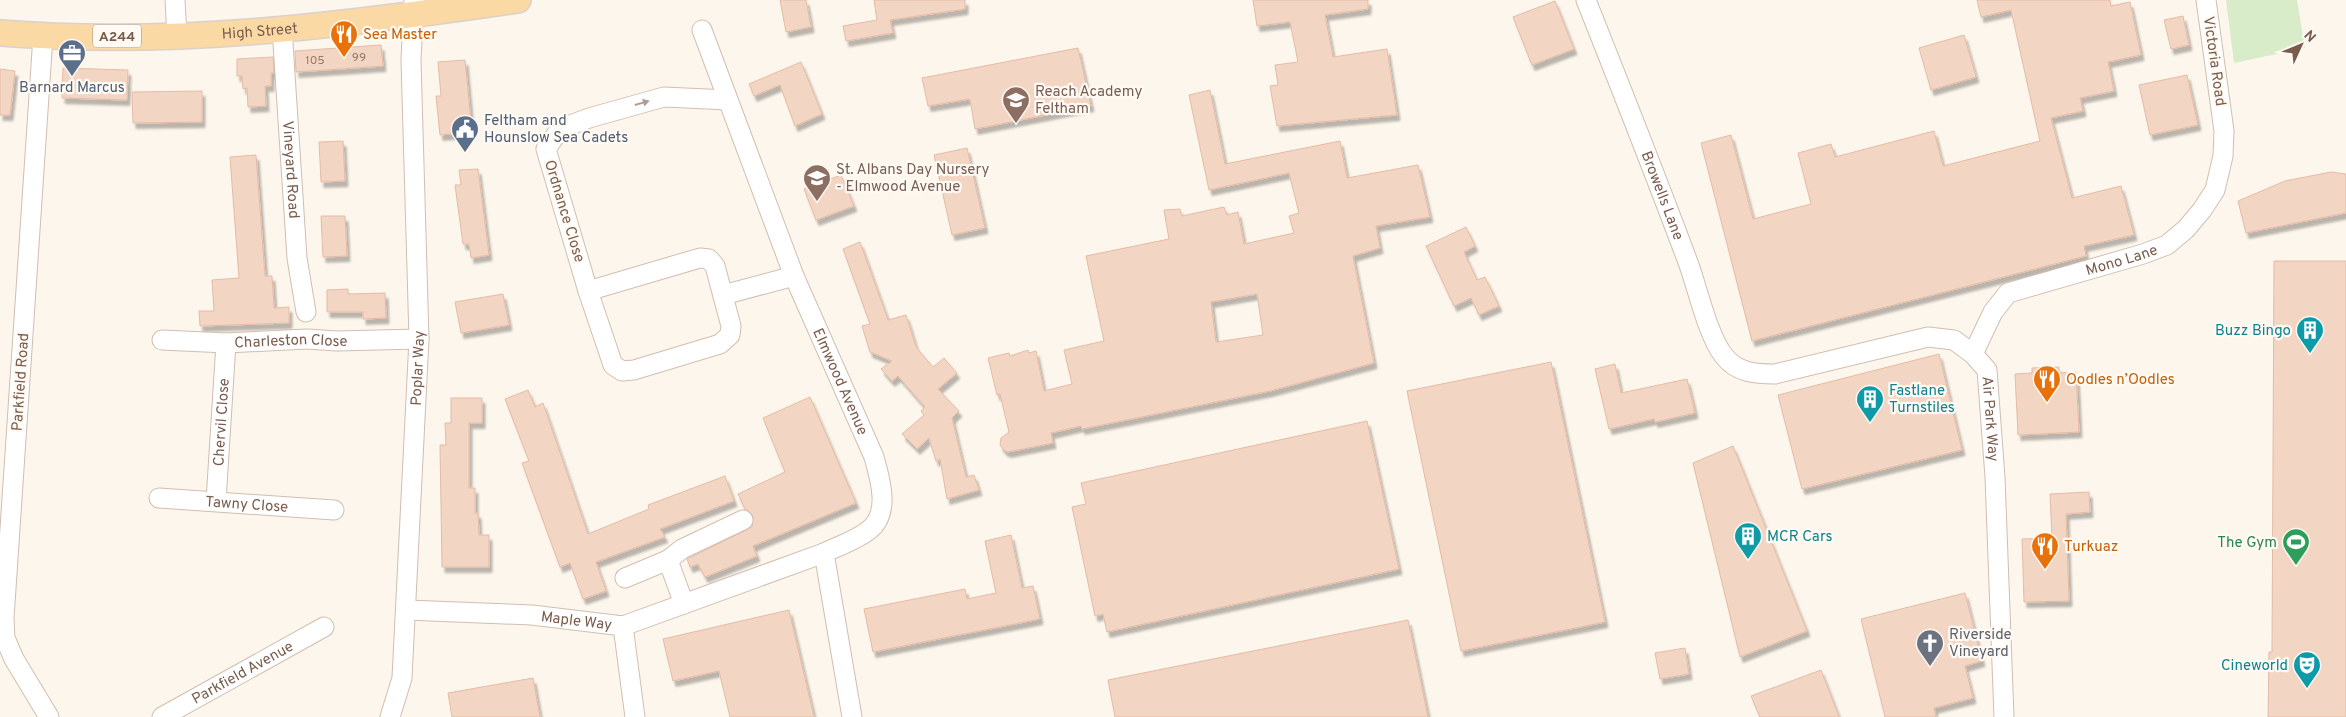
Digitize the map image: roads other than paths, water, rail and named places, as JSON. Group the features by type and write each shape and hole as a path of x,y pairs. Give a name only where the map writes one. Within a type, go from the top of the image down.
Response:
{"main road":[{"name":"High Street","path":"0,33 43,36 177,36 282,28 413,8 518,0"}],"street":[{"path":"175,0 177,36"},
{"name":"Browells Lane","path":"1586,0 1689,265 1714,338 1724,356 1737,368 1755,374"},
{"name":"Victoria Road","path":"2206,0 2223,122"},
{"name":"Poplar Way","path":"390,717 402,678 419,339 411,60 413,8"},
{"name":"Vineyard Road","path":"282,28 297,258 306,312"},
{"name":"Elmwood Avenue","path":"702,30 794,276 874,457 882,485 880,516 870,530 824,553"},
{"name":"Parkfield Road","path":"43,36 4,618 5,638 14,659 49,717"},
{"name":"Ordnance Close","path":"588,291 700,258 708,259 715,266 731,326 730,335 720,344 634,370 622,371 613,365 588,291 546,149 560,129 589,118 664,96 728,100"},
{"name":"Mono Lane","path":"1973,354 1993,312 2008,292 2143,254 2167,244 2186,229 2215,190 2223,156 2223,122"},
{"path":"723,294 794,276"},
{"name":"Air Park Way","path":"1755,374 1775,374 1928,337 1954,340 1973,354 1987,370 1995,477 2004,717"},
{"name":"Charleston Close","path":"162,340 226,343 307,339 337,341 419,339"},
{"name":"Chervil Close","path":"216,501 226,343"},
{"name":"Tawny Close","path":"159,498 334,510"},
{"path":"625,578 668,560 682,549 744,520"},
{"path":"824,553 852,717"},
{"name":"Maple Way","path":"406,610 532,615 623,626 824,553"},
{"path":"668,560 684,604"},
{"path":"623,626 635,717"},
{"name":"Parkfield Avenue","path":"162,717 324,627"}],"place":[{"name":"Sea Master","path":"344,58"},
{"name":"Barnard Marcus","path":"72,77"},
{"name":"Reach Academy Feltham","path":"1016,124"},
{"name":"Feltham and Hounslow Sea Cadets","path":"465,153"},
{"name":"St. Albans Day Nursery - Elmwood Avenue","path":"817,202"},
{"name":"Buzz Bingo","path":"2310,354"},
{"name":"Oodles n’Oodles","path":"2047,403"},
{"name":"Fastlane Turnstiles","path":"1870,423"},
{"name":"MCR Cars","path":"1748,560"},
{"name":"The Gym","path":"2296,566"},
{"name":"Turkuaz","path":"2045,570"},
{"name":"Riverside Vineyard","path":"1930,667"},
{"name":"Cineworld","path":"2307,689"}]}
